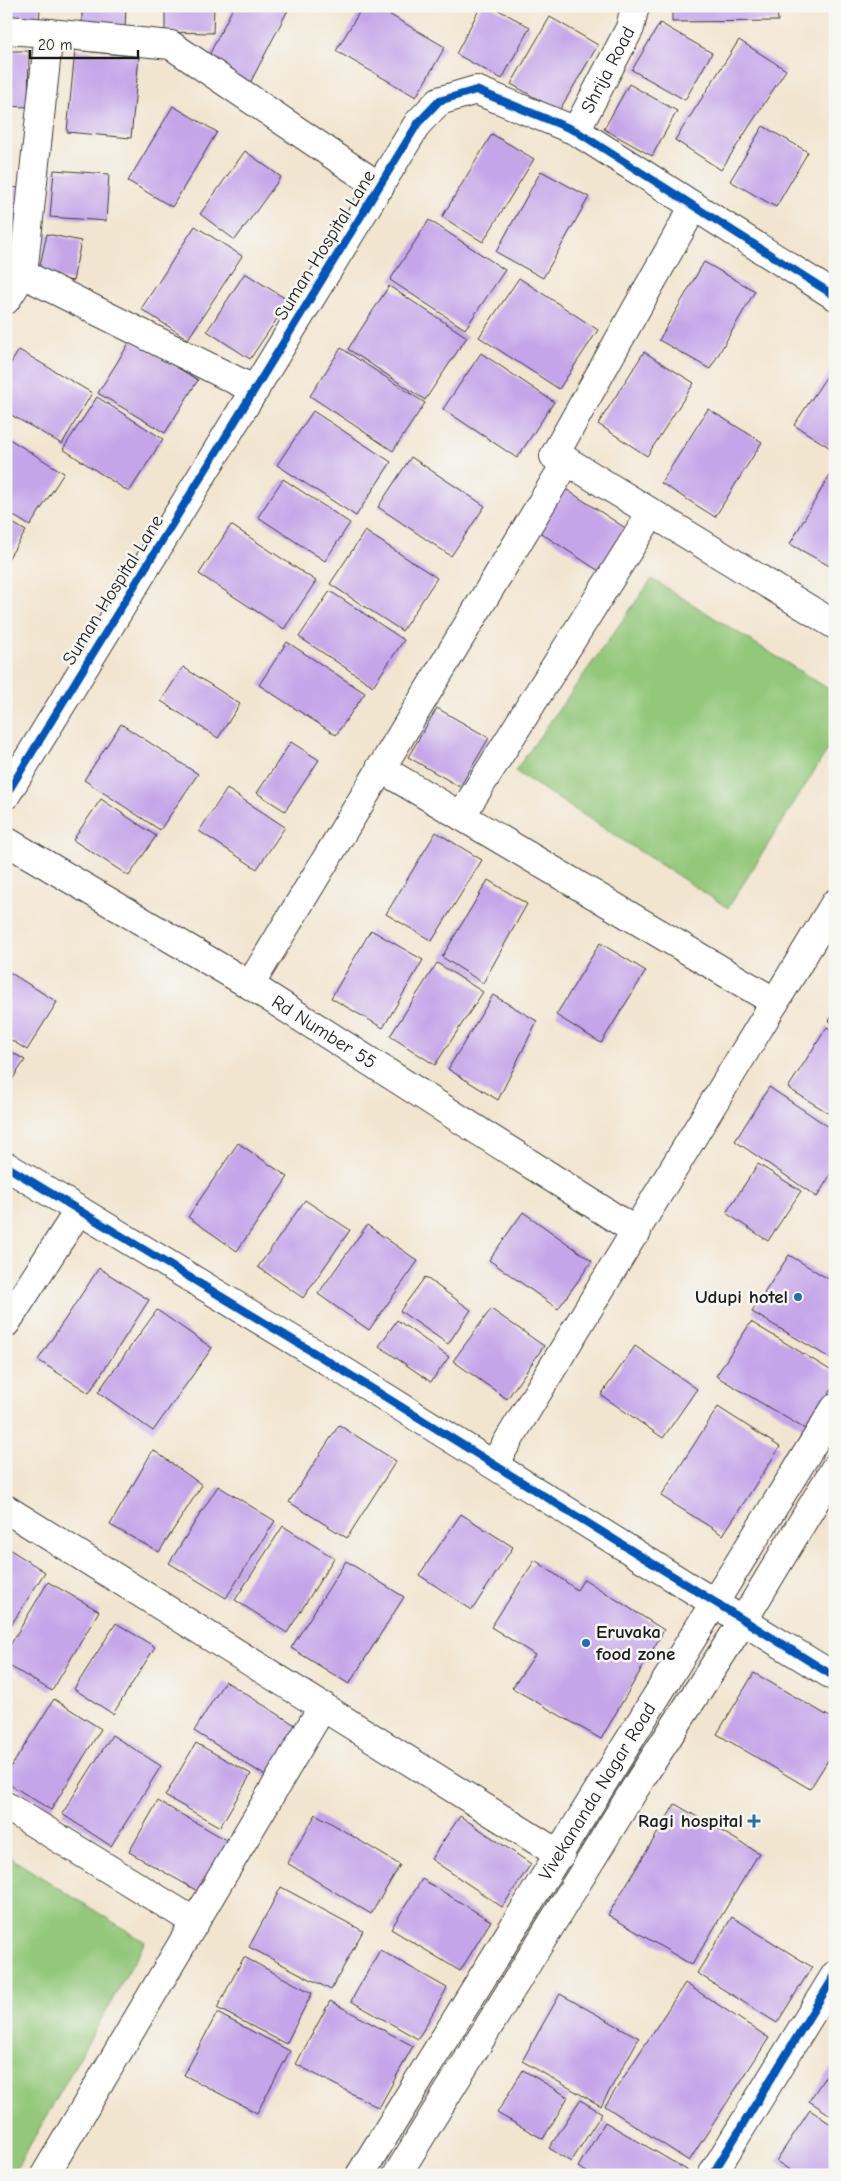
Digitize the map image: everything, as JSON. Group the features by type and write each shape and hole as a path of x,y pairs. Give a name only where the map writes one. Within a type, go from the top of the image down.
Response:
{"street":[{"name":"Shrija Road","path":"576,131 630,28 635,6"},
{"path":"6,30 171,45 380,187"},
{"path":"6,300 23,274 49,33"},
{"name":"Suman Hospital Lane","path":"6,795 418,123 439,101 476,90 576,131 835,296"},
{"path":"694,206 554,456 567,461 835,625"},
{"path":"23,274 255,390"},
{"path":"250,985 567,461"},
{"path":"461,816 651,514"},
{"path":"380,768 775,1002"},
{"name":"Rd Number 55","path":"6,840 250,985 637,1232"},
{"path":"494,1464 835,904"},
{"path":"6,1166 494,1464 743,1621 835,1676"},
{"path":"6,1323 79,1210"},
{"name":"Vivekananda Nagar Road","path":"360,2175 560,1855 835,1408"},
{"name":"Vivekananda Nagar Road","path":"397,2175 642,1777 743,1621 835,1468"},
{"path":"6,1509 560,1855"},
{"path":"45,2175 323,1706"},
{"path":"6,1806 194,1922"},
{"path":"712,2175 826,2007 835,1975"}],"green space":[{"path":"652,579 835,693 835,738 728,908 515,771"},
{"path":"6,1855 145,1942 13,2175 6,2175"}],"building":[{"path":"6,6 40,6 39,26 6,25"},
{"path":"82,6 126,6 125,30 82,29"},
{"path":"165,6 214,6 213,33 165,32"},
{"path":"234,6 290,6 249,85 205,63"},
{"path":"363,6 375,6 445,47 416,97 336,51"},
{"path":"481,6 491,6 530,27 502,79 456,54"},
{"path":"672,6 777,6 778,21 672,22"},
{"path":"550,17 598,45 559,111 511,84"},
{"path":"660,23 712,53 685,100 632,70"},
{"path":"739,40 786,70 721,170 675,140"},
{"path":"75,50 139,57 131,138 67,132"},
{"path":"6,51 29,51 28,107 6,106"},
{"path":"629,84 677,111 652,156 604,129"},
{"path":"173,106 217,132 172,207 128,181"},
{"path":"763,126 808,152 776,207 730,181"},
{"path":"492,134 534,159 483,242 442,217"},
{"path":"245,151 281,177 235,240 200,214"},
{"path":"54,170 109,174 106,221 50,217"},
{"path":"541,171 589,197 543,278 496,252"},
{"path":"6,187 22,188 16,246 6,245"},
{"path":"429,220 505,270 465,329 390,280"},
{"path":"195,226 242,256 188,339 141,309"},
{"path":"47,234 81,241 73,281 38,274"},
{"path":"704,262 755,291 710,369 659,340"},
{"path":"245,273 289,301 250,359 207,331"},
{"path":"519,278 598,330 559,389 479,337"},
{"path":"389,286 467,337 425,400 348,349"},
{"path":"131,340 198,380 165,433 98,393"},
{"path":"341,348 425,403 393,451 310,396"},
{"path":"19,350 92,393 62,444 6,412 6,371"},
{"path":"644,352 694,383 647,456 598,424"},
{"path":"481,353 554,402 517,458 443,409"},
{"path":"835,364 835,451 794,425"},
{"path":"97,397 163,439 129,492 63,449"},
{"path":"708,409 762,442 715,517 661,483"},
{"path":"313,411 391,462 356,516 277,465"},
{"path":"6,437 64,473 30,526 6,511"},
{"path":"411,457 485,506 451,556 378,507"},
{"path":"833,469 835,470 835,569 790,544"},
{"path":"283,479 350,523 325,561 258,517"},
{"path":"561,486 627,529 599,571 533,528"},
{"path":"6,519 26,531 6,562"},
{"path":"231,525 316,581 284,629 199,574"},
{"path":"365,531 437,578 402,631 330,584"},
{"path":"330,591 404,640 373,686 299,637"},
{"path":"287,642 365,693 336,735 259,685"},
{"path":"183,667 240,704 218,738 161,701"},
{"path":"437,708 489,738 460,787 408,757"},
{"path":"121,724 198,774 160,830 84,780"},
{"path":"291,742 319,760 285,811 257,793"},
{"path":"227,789 285,827 257,869 199,831"},
{"path":"101,799 156,836 129,876 73,840"},
{"path":"436,832 482,860 432,941 386,914"},
{"path":"488,880 527,904 483,983 442,957"},
{"path":"371,930 423,960 383,1028 331,998"},
{"path":"600,943 646,971 601,1043 556,1015"},
{"path":"437,963 483,992 435,1065 390,1036"},
{"path":"6,970 57,1002 27,1050 6,1037"},
{"path":"493,995 537,1021 498,1100 448,1069"},
{"path":"835,1012 835,1024 829,1021"},
{"path":"827,1027 835,1033 835,1117 788,1088"},
{"path":"6,1049 25,1060 6,1089"},
{"path":"769,1087 835,1131 835,1167 817,1197 735,1141"},
{"path":"238,1143 288,1177 237,1251 188,1217"},
{"path":"758,1164 801,1191 768,1241 726,1213"},
{"path":"305,1200 350,1230 303,1298 258,1267"},
{"path":"523,1212 592,1261 558,1309 489,1260"},
{"path":"367,1225 418,1261 369,1330 318,1294"},
{"name":"Udupi hotel","path":"789,1255 835,1283 835,1361 752,1312"},
{"path":"99,1268 149,1300 89,1393 38,1360"},
{"path":"425,1277 471,1310 448,1344 400,1311"},
{"path":"491,1309 544,1346 507,1399 453,1361"},
{"path":"157,1310 212,1348 153,1431 98,1392"},
{"path":"397,1320 449,1357 431,1382 379,1346"},
{"path":"751,1322 835,1373 835,1385 805,1429 716,1376"},
{"path":"635,1346 697,1389 663,1438 601,1395"},
{"path":"718,1407 780,1447 723,1535 661,1496"},
{"path":"339,1425 396,1461 347,1538 289,1502"},
{"path":"153,1450 202,1485 159,1552 110,1525"},
{"path":"218,1486 275,1521 226,1598 169,1563"},
{"path":"461,1514 513,1547 472,1610 419,1575"},
{"path":"283,1526 334,1558 287,1633 235,1600"},
{"path":"6,1547 45,1572 6,1633"},
{"name":"Eruvaka food zone","path":"535,1560 577,1590 584,1579 664,1630 601,1739 512,1688 535,1655 491,1627"},
{"path":"346,1561 404,1597 349,1684 291,1648"},
{"path":"48,1582 99,1611 52,1691 6,1664 6,1652"},
{"path":"116,1623 155,1647 113,1714 74,1689"},
{"path":"754,1673 835,1720 835,1749 810,1789 717,1734"},
{"path":"225,1681 300,1728 269,1778 194,1731"},
{"path":"54,1699 101,1729 51,1810 6,1782 6,1775"},
{"path":"112,1735 161,1766 111,1846 62,1814"},
{"path":"196,1743 251,1774 220,1827 165,1796"},
{"path":"158,1801 230,1842 201,1893 129,1852"},
{"path":"675,1804 759,1853 692,1965 608,1915"},
{"path":"316,1814 400,1865 371,1914 287,1863"},
{"path":"460,1816 531,1864 502,1907 431,1859"},
{"path":"422,1879 491,1921 460,1971 391,1929"},
{"path":"281,1887 363,1931 331,1990 249,1947"},
{"path":"732,1917 812,1967 777,2023 697,1973"},
{"path":"380,1950 447,1988 418,2039 351,2001"},
{"path":"244,1957 312,1993 286,2044 217,2008"},
{"path":"685,1983 769,2038 689,2161 605,2106"},
{"path":"560,1994 639,2038 601,2106 522,2061"},
{"path":"330,2001 413,2046 379,2108 296,2064"},
{"path":"217,2013 290,2051 257,2113 184,2075"},
{"path":"835,2062 835,2118 809,2101"},
{"path":"523,2070 568,2097 543,2139 497,2113"},
{"path":"580,2100 602,2113 571,2162 549,2148"},
{"path":"810,2110 835,2127 835,2175 797,2175 776,2161"},
{"path":"605,2122 687,2170 685,2175 592,2175 578,2167"}],"cycle path":[{"path":"6,795 418,123 439,101 476,90 576,131 835,296"},
{"path":"6,1166 326,1360 835,1677"},
{"path":"712,2175 835,1975"}],"place":[{"name":"Udupi hotel","path":"798,1297"},
{"name":"Eruvaka food zone","path":"586,1643"},
{"name":"Ragi hospital","path":"754,1821"}]}
